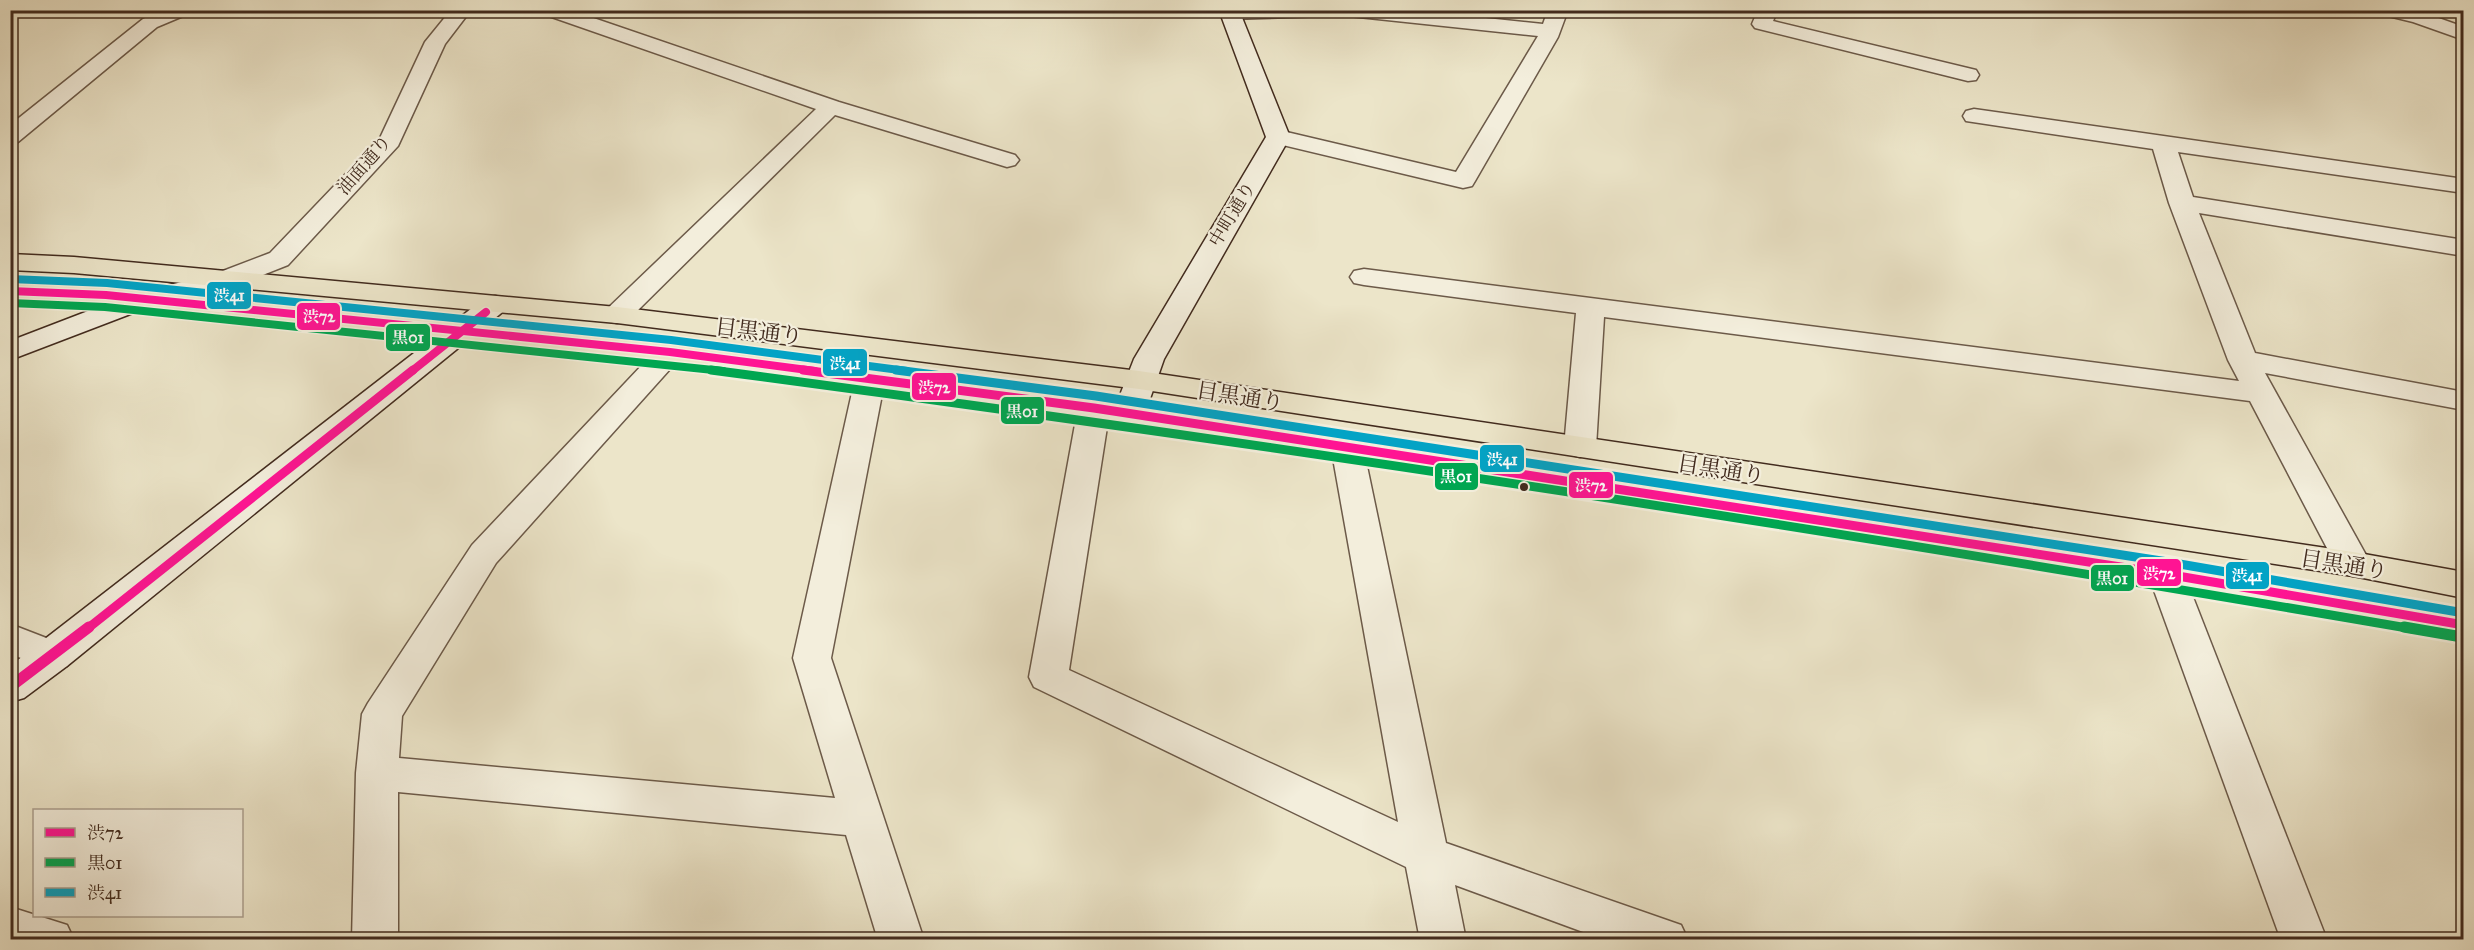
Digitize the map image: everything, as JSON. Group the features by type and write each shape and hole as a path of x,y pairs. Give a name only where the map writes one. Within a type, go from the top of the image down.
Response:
{"main road":[{"name":"目黒通り","path":"10,262 74,265 617,315 1139,380 2354,564 2463,585"},
{"name":"目黒通り","path":"10,291 144,299 670,352 1111,411 2166,574 2370,607 2463,625"}],"street":[{"path":"10,136 150,23 180,10"},
{"name":"油面通り","path":"10,351 144,299 225,280 279,259 390,141 435,42 462,10"},
{"path":"550,10 831,107 1007,160"},
{"path":"1325,10 1229,12 1278,137 1463,182 1554,21 1349,10"},
{"path":"1768,10 1762,24 1968,75"},
{"path":"2387,10 2419,17 2463,34"},
{"path":"617,315 831,107"},
{"path":"1974,116 2463,186"},
{"name":"中町通り","path":"1278,137 1203,264 1139,380 1111,411 1047,677 1428,856"},
{"path":"2164,145 2182,203 2243,360 2354,564"},
{"path":"2182,203 2463,248"},
{"path":"1364,277 2261,393"},
{"path":"10,687 53,656 495,304"},
{"path":"1580,447 1591,306"},
{"path":"375,939 377,773 382,714 484,554 670,352"},
{"path":"2243,360 2463,401"},
{"path":"870,380 812,658 901,939"},
{"path":"1347,447 1443,939"},
{"path":"2166,574 2304,939"},
{"path":"10,638 53,656"},
{"path":"377,773 862,819"},
{"path":"1428,856 1665,939"},
{"path":"10,928 51,939"}],"transit line":[{"name":"渋41","path":"10,279 107,283 671,340 1096,396 2168,562 2464,613"},
{"name":"渋72","path":"10,291 106,295 670,352 1094,408 2166,574 2464,625"},
{"name":"黒01","path":"10,303 105,307 669,364 1092,420 2164,586 2462,637"},
{"name":"渋72","path":"10,687 53,656 486,312"}]}
